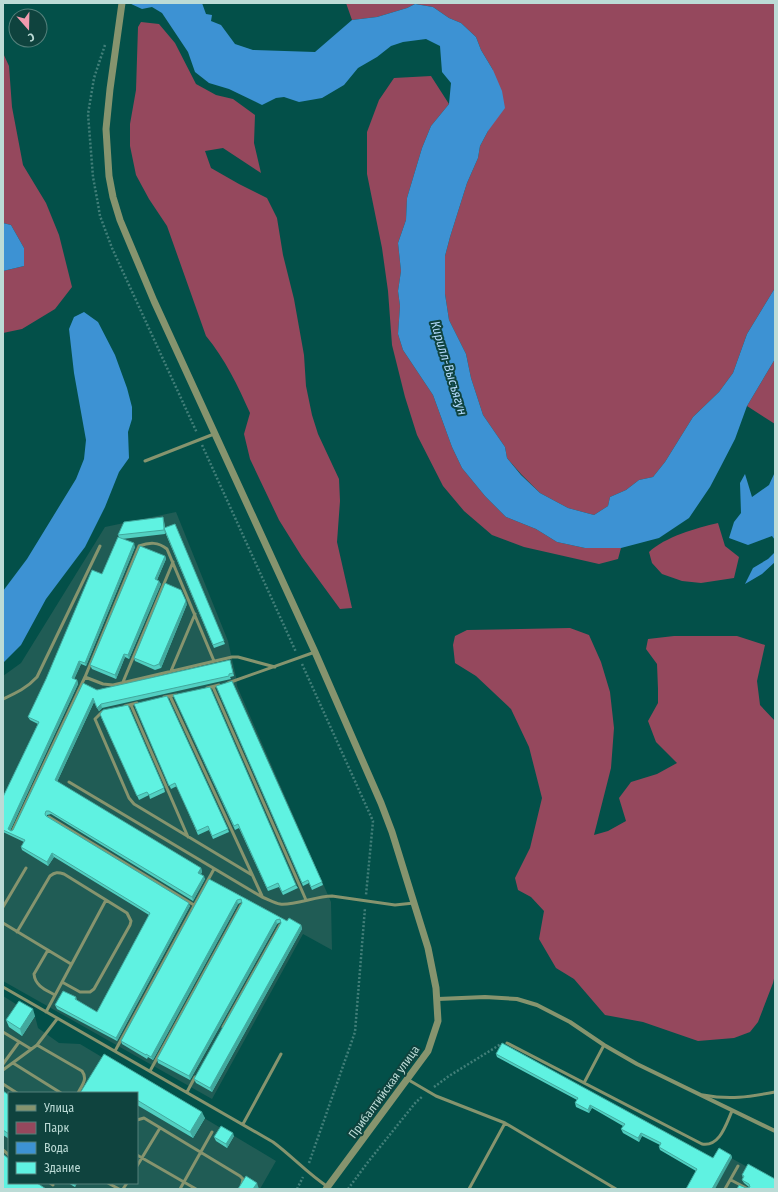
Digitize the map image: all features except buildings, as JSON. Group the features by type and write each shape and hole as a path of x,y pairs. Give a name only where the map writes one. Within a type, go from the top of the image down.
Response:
{"street":[{"name":"Прибалтийская улица","path":"122,3 106,129 109,176 113,198 135,258 315,652 381,803 428,948 438,999 438,1021 434,1037 428,1051 327,1188"},
{"path":"438,999 517,999 537,1005 570,1022 604,1046 637,1064 732,1111 775,1130"}],"lane":[{"path":"145,461 215,434"},
{"path":"12,832 85,677 139,546 144,544 160,544 167,549 214,661"},
{"path":"3,699 20,691 37,677 100,546"},
{"path":"123,682 173,562"},
{"path":"171,671 195,614"},
{"path":"205,689 235,681 315,652"},
{"path":"85,677 103,684 114,685 214,661 238,657 275,667"},
{"path":"213,687 306,900"},
{"path":"162,698 177,695"},
{"path":"170,696 262,897"},
{"path":"124,706 139,703"},
{"path":"131,705 188,837"},
{"path":"103,711 95,719 129,798 137,806 252,875"},
{"path":"69,782 262,897 280,904 291,904 332,896 395,905 414,903"},
{"path":"49,817 194,905"},
{"path":"3,907 26,868"},
{"path":"115,1051 214,869"},
{"path":"17,932 50,876 59,872 126,912 131,921 130,925 94,989 90,992 80,992 62,982"},
{"path":"46,1012 106,900"},
{"path":"150,1071 241,906"},
{"path":"3,923 71,964"},
{"path":"222,1030 280,925"},
{"path":"48,950 34,974 39,986 55,995"},
{"path":"3,986 243,1124 285,1150 327,1188"},
{"path":"3,1070 37,1045 58,1019"},
{"path":"3,1032 31,1049"},
{"path":"3,1064 18,1042"},
{"path":"507,1043 702,1144 708,1145 718,1139 732,1111"},
{"path":"37,1045 82,1071 85,1076 85,1080 79,1092"},
{"path":"584,1082 604,1046"},
{"path":"243,1124 281,1054"},
{"path":"13,1063 59,1092"},
{"path":"187,1092 199,1071"},
{"path":"407,1079 428,1092 505,1123 616,1189"},
{"path":"3,1084 15,1092"},
{"path":"697,1094 718,1098 735,1098 775,1092"},
{"path":"138,1120 144,1118 240,1176 242,1179 241,1189"},
{"path":"469,1189 505,1123"},
{"path":"138,1164 160,1128"},
{"path":"180,1189 212,1132"},
{"path":"138,1156 196,1189"},
{"path":"725,1189 738,1166"},
{"path":"731,1180 748,1189"},
{"path":"110,1184 119,1189"}],"path":[{"path":"106,43 94,78 88,114 93,176 100,216 112,248 372,821 355,1032 306,1170 297,1189"},
{"path":"348,1189 416,1102 449,1076 498,1045 507,1043"}],"shaded area":[{"path":"176,512 228,641 237,686 331,902 332,950 303,934 212,1099 3,981 3,676 21,663 105,527"},
{"path":"3,996 35,1016 38,1028 59,1043 80,1044 276,1161 260,1189 3,1189"},
{"path":"720,1152 775,1182 775,1189 699,1189"}],"green space":[{"path":"346,3 775,3 775,288 747,334 733,373 719,392 693,417 665,462 653,477 639,480 626,490 610,497 608,506 594,515 568,508 540,493 507,458 505,447 483,415 471,378 466,354 449,320 445,294 445,256 467,183 478,158 480,146 488,131 493,70 481,50 476,37 461,23 449,18 433,7 415,4 377,17 352,20"},
{"path":"141,22 159,24 175,43 196,84 216,95 233,99 255,115 254,143 261,173 223,148 205,151 211,168 267,198 277,218 283,255 294,299 304,355 306,386 312,415 318,434 339,479 340,501 337,542 352,608 340,609 302,557 279,520 250,459 244,434 250,413 231,373 206,336 167,226 149,199 136,175 130,146 130,124 136,90 138,27"},
{"path":"3,53 9,66 12,107 23,165 46,203 59,235 72,287 55,309 22,329 3,333 3,271 24,266 24,248 11,225 3,223"},
{"path":"431,76 449,104 431,126 422,148 407,198 406,220 398,243 401,271 398,291 400,306 398,334 403,350 433,395 452,447 462,468 485,496 506,517 536,529 557,542 585,548 621,548 618,559 599,564 524,547 492,535 464,511 443,486 417,435 405,397 392,345 388,291 382,248 367,174 367,132 379,100 394,78"},
{"path":"775,359 775,424 747,406"},
{"path":"718,523 725,546 739,557 734,578 701,583 682,581 662,574 652,563 649,552 663,542 691,530"},
{"path":"570,628 589,635 601,662 610,692 614,728 611,768 594,835 608,831 626,821 619,798 631,782 657,774 677,763 656,742 648,721 658,703 658,689 657,664 646,649 648,639 674,636 737,636 765,645 757,681 760,705 775,721 775,974 758,1022 750,1032 734,1038 698,1041 643,1022 605,1015 574,979 556,968 539,939 544,911 531,897 518,890 515,878 530,848 542,798 529,747 511,709 476,676 455,663 453,645 455,636 467,630"}],"water":[{"name":"Кирилл-Высъягун","path":"129,3 202,3 206,14 212,15 211,21 221,25 235,44 253,50 315,52 352,20 377,17 415,4 433,7 449,18 461,23 476,37 502,91 505,108 488,131 480,146 478,158 467,183 450,237 445,256 445,294 449,320 466,354 471,378 483,415 505,447 507,458 521,475 540,493 568,508 594,515 608,506 610,497 626,490 639,480 653,477 665,462 693,417 719,392 733,373 747,334 775,288 775,359 747,406 735,439 710,487 689,518 659,538 621,548 585,548 557,542 536,529 506,517 485,496 462,468 452,447 433,395 403,350 398,334 400,306 398,291 401,271 398,243 406,220 407,198 422,148 431,126 449,104 451,83 442,72 440,46 426,39 403,42 391,46 377,57 358,68 344,85 322,98 299,102 284,97 276,98 262,105 229,89 209,83 195,72 188,52 162,13 152,7 142,9"},
{"path":"3,223 11,225 24,248 24,266 3,271"},
{"path":"84,312 98,322 115,355 127,388 132,407 132,419 128,432 129,458 119,472 105,507 85,547 46,599 21,645 3,663 3,591 27,559 76,479 84,459 86,440 74,373 69,329 74,317"},
{"path":"775,472 775,540 772,536 748,545 729,538 734,522 741,513 740,483 745,474 752,497 769,485"},
{"path":"775,552 775,562 762,574 745,584 753,568 768,559"}]}
